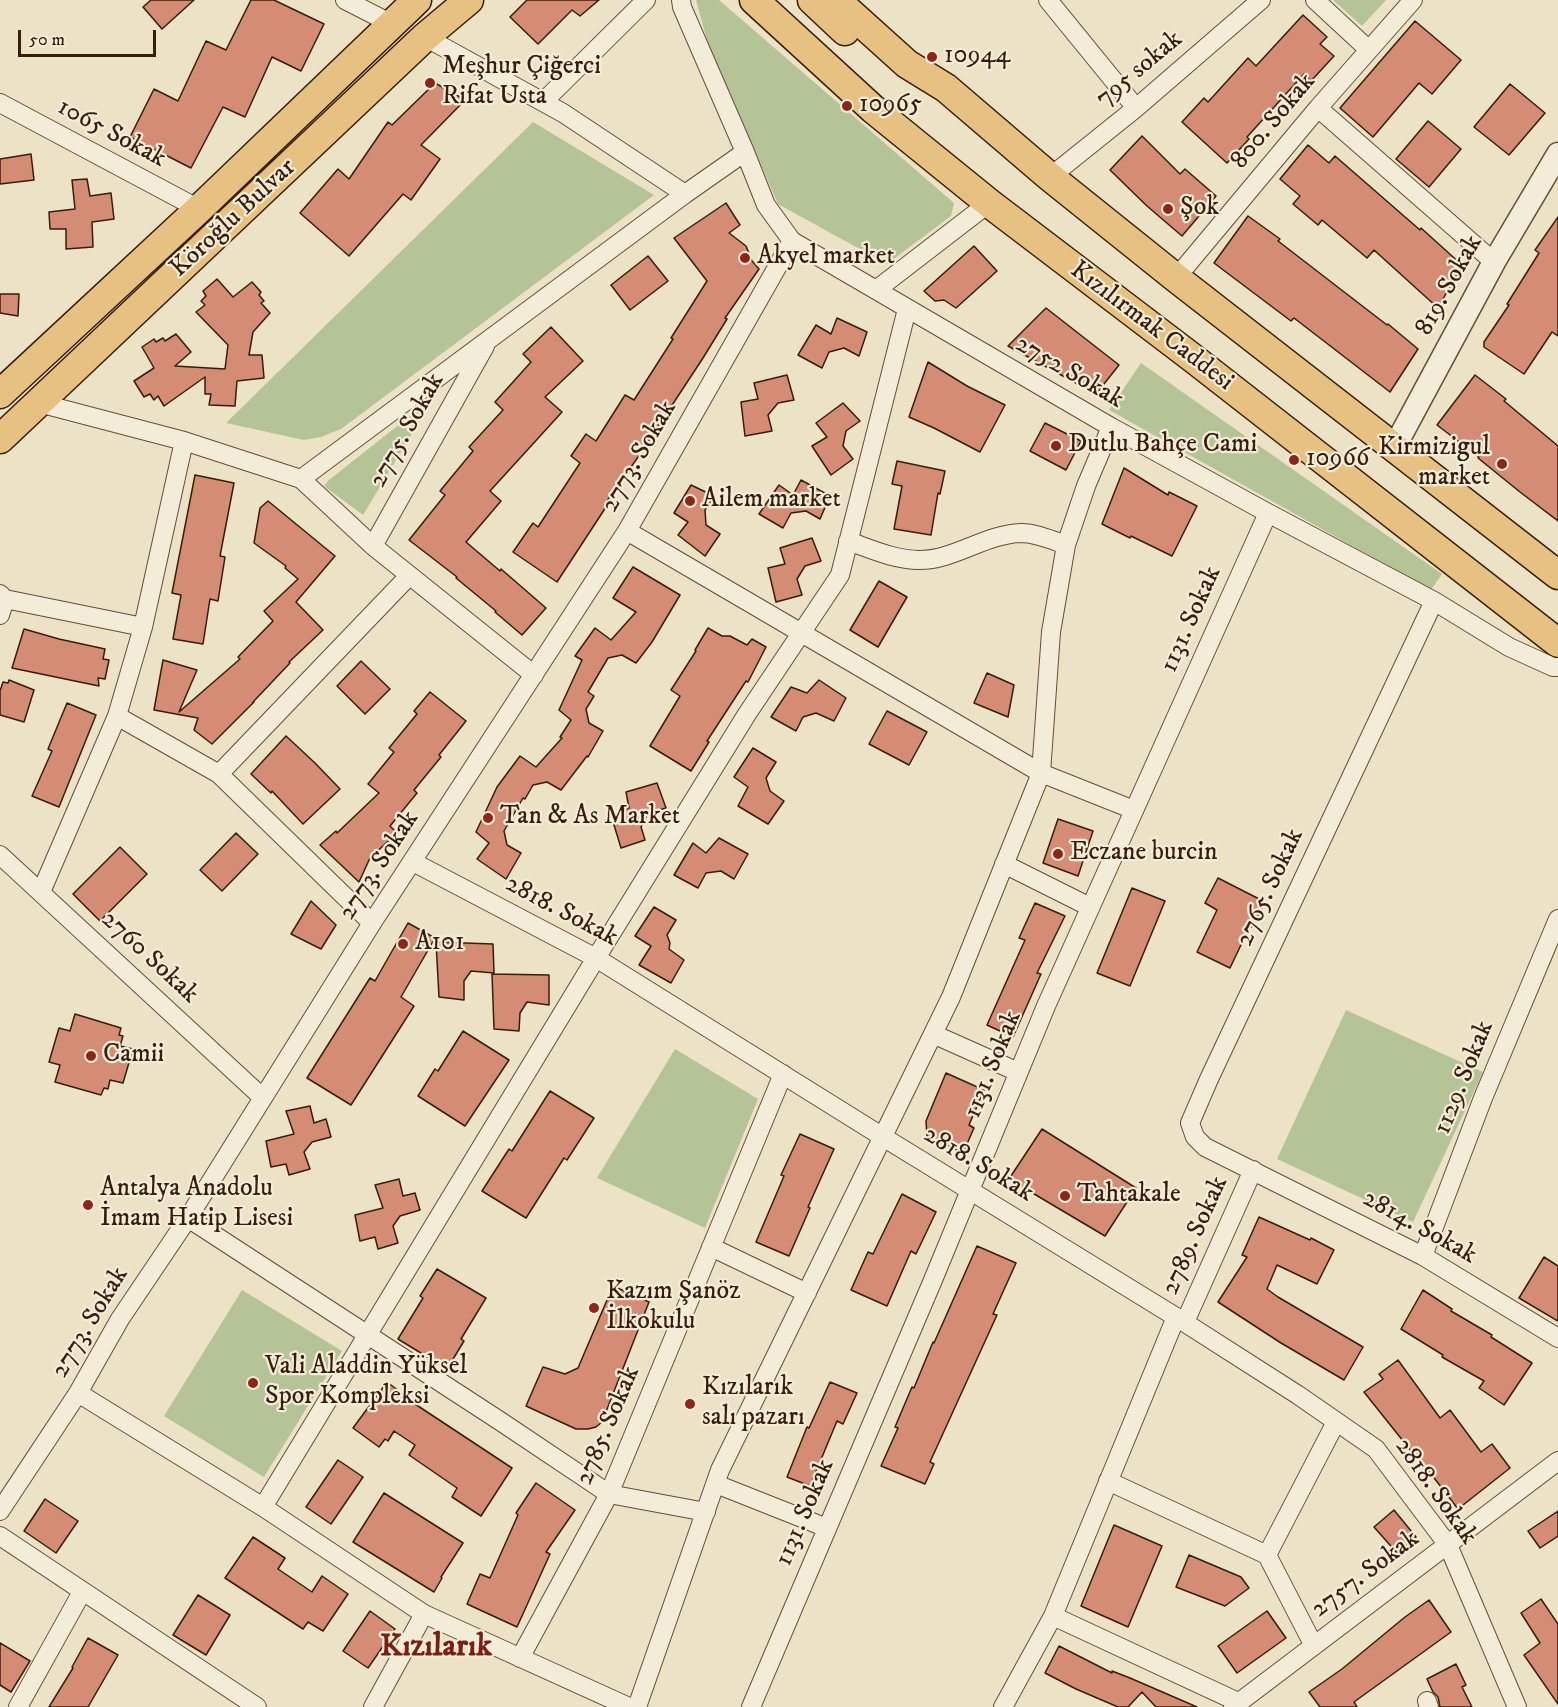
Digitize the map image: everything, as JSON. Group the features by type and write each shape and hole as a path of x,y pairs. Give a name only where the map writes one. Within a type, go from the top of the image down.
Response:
{"main road":[{"name":"Köroğlu Bulvar","path":"0,394 199,209 417,0"},
{"name":"Köroğlu Bulvar","path":"0,439 425,38 469,0"},
{"name":"Kızılırmak Caddesi","path":"754,0 873,109 989,203 1194,359 1558,643"},
{"path":"812,0 885,68 946,87"},
{"name":"Kızılırmak Caddesi","path":"837,0 907,64 946,87 1050,177 1176,278 1558,575"}],"street":[{"path":"345,0 392,24"},
{"path":"543,102 646,0"},
{"name":"2752 Sokak","path":"681,0 766,205 792,242 1111,427 1434,601 1509,647 1553,667 1558,667"},
{"path":"1048,0 1136,108"},
{"name":"795 sokak","path":"1050,177 1136,108 1261,0"},
{"path":"1315,0 1369,50"},
{"name":"800. Sokak","path":"1176,278 1318,108 1413,0"},
{"path":"425,38 564,113 685,194"},
{"name":"1065 Sokak","path":"0,104 199,209"},
{"path":"1318,108 1494,262"},
{"path":"301,479 745,152"},
{"name":"819. Sokak","path":"1394,448 1494,262 1558,154"},
{"path":"876,290 989,203"},
{"name":"2773. Sokak","path":"0,1511 78,1393 120,1319 188,1218 372,923 627,531 792,242"},
{"path":"263,1507 596,958 747,714 840,574 907,309"},
{"name":"2775. Sokak","path":"373,546 488,340"},
{"path":"39,403 184,441 301,479 373,546 534,675"},
{"path":"637,1707 720,1470 951,997 1041,773 1051,632 1066,545 1086,486 1111,427"},
{"path":"41,892 117,716 143,627 184,441"},
{"name":"1131. Sokak","path":"750,1707 1046,1006 1268,513"},
{"path":"627,531 1041,773 1134,810"},
{"path":"848,541 885,555 919,560 954,554 986,540 1022,533 1066,545"},
{"path":"219,774 410,576"},
{"name":"2765. Sokak","path":"1253,1170 1205,1147 1195,1137 1190,1123 1434,601"},
{"path":"2,603 143,627"},
{"path":"117,716 219,774 372,923"},
{"name":"2760 Sokak","path":"0,855 263,1098"},
{"name":"2818. Sokak","path":"413,862 596,958 1180,1319 1298,1395 1376,1449 1448,1545 1517,1707"},
{"path":"1004,864 1090,907"},
{"name":"1129. Sokak","path":"1423,1256 1483,1098 1558,919"},
{"path":"933,1034 1018,1072"},
{"name":"2785. Sokak","path":"520,1658 609,1494 783,1074"},
{"name":"2814. Sokak","path":"1253,1170 1423,1256 1558,1338"},
{"name":"2789. Sokak","path":"1003,1707 1053,1616 1108,1481 1180,1319 1253,1170"},
{"path":"188,1218 609,1494 706,1512"},
{"path":"711,1247 807,1293"},
{"path":"78,1393 263,1507 424,1614 629,1707"},
{"path":"1266,1555 1336,1422"},
{"name":"2757. Sokak","path":"1236,1705 1257,1698 1314,1646 1558,1461"},
{"path":"1108,1481 1266,1555 1314,1646"},
{"path":"716,1484 827,1528"},
{"path":"0,1536 257,1707"},
{"path":"18,1707 82,1592"},
{"path":"373,1707 424,1614"},
{"path":"1053,1616 1236,1705"}],"green space":[{"path":"696,0 719,0 954,203 951,216 887,264 778,204 708,44"},
{"path":"1333,0 1386,0 1362,26"},
{"path":"533,122 654,195 341,429 321,437 304,440 226,423"},
{"path":"1141,363 1442,574 1431,590 1109,410"},
{"path":"434,397 363,515 324,486 329,480"},
{"path":"1346,1010 1483,1072 1413,1222 1277,1159"},
{"path":"675,1049 758,1099 705,1228 597,1178"},
{"name":"Vali Aladdin Yüksel Spor Kompleksi","path":"242,1290 342,1351 264,1477 164,1416"}],"building":[{"path":"151,0 194,0 162,29 143,7"},
{"path":"251,0 274,0 324,24 301,71 272,57 245,117 223,107 191,168 130,137 154,89 178,101 206,41 226,50"},
{"path":"527,0 599,0 580,16 572,10 538,44 510,17"},
{"path":"1303,15 1327,37 1320,44 1334,56 1311,81 1304,74 1247,137 1249,139 1227,163 1182,122 1204,98 1208,102 1248,58 1256,66"},
{"path":"1415,21 1461,60 1432,94 1419,83 1373,137 1340,108"},
{"path":"435,83 465,100 421,145 440,159 411,200 403,194 349,256 300,213 338,169 349,179 388,122 392,125"},
{"path":"1510,84 1545,113 1509,155 1474,127"},
{"path":"1428,121 1461,149 1429,187 1396,159"},
{"path":"1142,136 1180,174 1185,169 1216,196 1182,236 1110,170"},
{"path":"1308,145 1329,163 1335,156 1462,265 1438,308 1374,250 1367,258 1322,220 1318,225 1293,204 1300,196 1280,179"},
{"path":"31,154 34,180 0,184 0,159"},
{"path":"87,179 90,196 111,193 114,219 92,222 93,247 66,249 66,229 50,229 49,212 75,209 72,180"},
{"path":"726,203 740,225 729,233 746,246 752,261 759,269 725,318 727,319 703,358 604,505 606,507 557,582 513,552 533,523 538,527 580,463 571,456 586,434 596,441 625,395 634,400 707,281 674,238"},
{"path":"1248,216 1418,349 1390,392 1294,318 1291,321 1214,263"},
{"path":"1558,217 1558,336 1552,332 1524,374 1484,347 1484,342 1509,305 1507,304 1539,253 1535,250"},
{"path":"974,246 997,271 956,308 944,300 935,301 924,291"},
{"path":"648,256 668,281 630,310 611,285"},
{"path":"217,279 233,297 252,282 261,292 259,295 264,301 261,303 270,313 253,332 249,355 262,355 264,378 237,381 235,406 209,405 211,394 205,394 205,377 164,406 158,396 154,400 150,394 144,397 134,381 154,368 142,347 154,339 156,342 163,338 165,341 176,334 191,352 175,366 225,369 228,345 196,312 205,305 201,301 206,296 203,291"},
{"path":"0,294 19,294 18,316 0,313"},
{"path":"1046,308 1119,365 1096,394 1008,346"},
{"path":"837,318 867,332 859,356 844,348 829,352 822,368 798,355 816,325 831,334"},
{"path":"551,327 583,361 545,397 562,412 490,491 501,501 466,542 546,608 522,635 457,577 409,540 445,495 440,491 473,451 469,447 503,410 495,402 531,362 523,354"},
{"path":"928,362 967,386 1005,405 980,452 909,417"},
{"path":"787,375 794,400 778,403 768,415 772,431 745,436 741,402 758,399 754,383"},
{"path":"1475,375 1506,399 1504,401 1558,446 1558,521 1437,425"},
{"path":"843,403 860,421 846,431 843,446 853,459 831,475 812,446 827,437 816,423"},
{"name":"Dutlu Bahçe Cami","path":"1045,423 1081,441 1066,470 1030,451"},
{"path":"897,461 945,471 940,494 938,493 931,535 894,529 902,486 892,484"},
{"path":"1124,468 1168,495 1169,492 1197,506 1172,556 1102,524"},
{"path":"195,475 234,483 220,556 225,557 218,601 210,599 203,644 173,639 181,595 172,593"},
{"path":"801,480 830,496 820,519 806,511 791,513 783,528 759,514 779,485 793,495"},
{"path":"691,485 714,496 705,510 706,525 720,534 705,556 678,535 688,522 674,513"},
{"path":"268,501 335,556 296,602 323,630 289,662 254,702 212,744 194,730 198,718 154,710 163,660 197,670 179,712 240,659 238,657 273,621 264,611 298,579 285,568 286,566 254,543 260,508"},
{"path":"812,538 821,561 805,566 797,579 802,595 776,602 768,568 785,564 780,548"},
{"path":"633,567 680,595 652,642 636,663 622,655 608,658 588,692 594,696 586,709 589,723 603,731 588,757 561,790 547,782 533,785 525,799 523,798 504,831 507,845 521,853 506,879 477,859 489,843 476,832 497,787 520,756 536,767 562,738 560,737 571,720 559,710 582,660 575,656 595,628 611,640 636,612 613,598"},
{"path":"879,581 907,597 878,647 850,630"},
{"path":"708,628 747,645 752,639 766,647 748,682 746,681 707,741 709,742 691,771 650,746 680,696 671,690"},
{"path":"24,629 105,649 103,659 109,660 105,679 98,678 99,686 12,668"},
{"path":"361,661 390,689 365,714 337,686"},
{"path":"987,673 1014,685 1008,717 974,703"},
{"path":"9,680 34,690 24,722 0,715 0,691 3,682 8,683"},
{"path":"819,680 846,698 834,721 816,713 803,717 796,731 771,717 791,687 807,693"},
{"path":"430,692 466,721 414,790 417,793 390,826 397,833 370,858 359,882 320,845 336,831 337,833 379,793 368,784 394,752 389,748 417,714 414,711"},
{"path":"67,703 96,715 59,807 32,796 52,751 48,749"},
{"path":"887,711 927,732 909,765 869,744"},
{"path":"286,736 340,789 303,824 272,791 271,793 251,774"},
{"path":"753,748 776,762 766,778 770,791 784,801 768,824 738,806 748,787 734,777"},
{"path":"657,783 666,808 648,813 641,827 645,840 621,848 611,815 629,808 626,792"},
{"path":"1058,819 1093,831 1078,876 1043,863"},
{"path":"236,833 258,854 222,891 200,870"},
{"path":"719,838 748,854 734,879 721,871 706,873 698,888 674,875 693,843 706,853"},
{"path":"120,847 147,874 100,921 73,894"},
{"path":"1218,878 1265,902 1252,927 1250,926 1230,968 1197,952 1217,910 1205,903"},
{"path":"1132,888 1165,901 1130,986 1097,973"},
{"path":"311,901 336,925 321,949 291,934"},
{"path":"1035,903 1065,916 1037,973 1041,974 1013,1037 987,1025 1025,940 1019,938"},
{"path":"654,907 676,920 667,935 670,943 669,949 684,960 671,983 639,965 651,946 635,936"},
{"path":"408,923 435,938 401,997 414,1006 351,1105 307,1078 370,978 375,981"},
{"path":"436,942 493,944 494,973 471,971 464,981 464,1000 439,997"},
{"path":"492,974 549,975 549,1005 527,1002 520,1013 519,1031 494,1029"},
{"name":"Camii","path":"75,1014 121,1028 119,1035 123,1036 120,1046 133,1049 123,1083 110,1080 108,1089 104,1088 101,1095 55,1082 60,1065 49,1062 59,1028 70,1031"},
{"path":"463,1031 509,1060 465,1126 418,1096 435,1069 438,1071"},
{"path":"946,1073 984,1090 969,1125 974,1128 963,1153 927,1136 926,1121"},
{"path":"550,1091 594,1118 567,1160 564,1158 526,1218 482,1191 509,1149 512,1151"},
{"path":"310,1106 314,1123 326,1119 331,1137 312,1142 304,1152 310,1169 289,1175 286,1164 271,1167 266,1141 294,1134 286,1111"},
{"path":"1042,1129 1136,1188 1105,1236 1009,1179"},
{"path":"800,1134 834,1149 789,1256 756,1242 784,1176 781,1175"},
{"path":"399,1179 403,1196 415,1193 420,1210 400,1216 393,1226 398,1243 378,1249 375,1237 360,1241 355,1215 383,1208 375,1185"},
{"path":"902,1194 936,1212 916,1254 911,1251 887,1306 851,1290 868,1252 873,1254"},
{"path":"1259,1217 1334,1250 1317,1284 1277,1265 1267,1289 1363,1347 1344,1380 1218,1302 1247,1257 1242,1255"},
{"path":"977,1246 1016,1263 993,1314 997,1315 930,1462 934,1464 925,1484 881,1466 898,1428 895,1427 912,1387 914,1388"},
{"path":"1544,1257 1558,1266 1558,1321 1519,1298"},
{"path":"437,1269 486,1298 461,1339 464,1341 447,1369 398,1339 423,1298 420,1296"},
{"path":"613,1286 649,1302 602,1422 596,1427 576,1429 526,1406 543,1367 565,1374 578,1368"},
{"path":"1423,1290 1452,1309 1451,1311 1492,1335 1491,1337 1532,1363 1504,1405 1479,1388 1484,1381 1442,1357 1443,1355 1401,1329"},
{"path":"1398,1360 1440,1418 1450,1410 1481,1452 1492,1444 1510,1468 1458,1509 1364,1392 1383,1379 1379,1374"},
{"path":"387,1382 412,1402 512,1468 481,1516 452,1497 457,1488 409,1455 415,1445 394,1431 388,1441 385,1439 379,1447 353,1428"},
{"path":"830,1382 857,1393 843,1424 837,1421 810,1486 787,1477 807,1427 809,1428"},
{"path":"338,1460 363,1477 331,1524 306,1507"},
{"path":"536,1483 575,1510 546,1552 550,1554 517,1627 467,1604 480,1574 490,1578 518,1515 516,1513"},
{"path":"384,1493 463,1543 434,1592 353,1542"},
{"path":"45,1499 78,1521 56,1553 24,1531"},
{"path":"1394,1510 1416,1537 1397,1553 1374,1527"},
{"path":"1558,1511 1558,1536 1540,1548 1528,1531"},
{"path":"1114,1525 1162,1546 1128,1627 1081,1606"},
{"path":"253,1537 285,1558 278,1569 312,1592 322,1576 348,1594 323,1631 308,1622 303,1629 225,1578"},
{"path":"1189,1555 1241,1577 1249,1588 1225,1606 1176,1587"},
{"path":"198,1595 230,1615 206,1655 173,1635"},
{"path":"1541,1599 1558,1624 1558,1704 1524,1655 1540,1643 1521,1613"},
{"path":"1429,1600 1451,1632 1354,1702 1357,1707 1320,1707 1309,1692 1342,1669"},
{"path":"370,1611 395,1629 368,1668 343,1651"},
{"path":"1267,1611 1286,1638 1237,1673 1218,1646"},
{"path":"88,1638 118,1655 88,1707 49,1707 73,1668"},
{"path":"0,1643 30,1661 11,1692 0,1685"},
{"path":"1059,1646 1112,1673 1112,1671 1130,1678 1197,1707 1156,1707 1142,1692 1128,1707 1118,1707 1076,1689 1045,1673"},
{"path":"1456,1664 1466,1685 1462,1687 1472,1707 1440,1707 1438,1697 1427,1679"}],"place":[{"name":"10944","path":"932,57"},
{"name":"Meşhur Çiğerci Rifat Usta","path":"430,83"},
{"name":"10965","path":"847,106"},
{"name":"Şok","path":"1168,209"},
{"name":"Akyel market","path":"745,258"},
{"name":"Dutlu Bahçe Cami","path":"1056,446"},
{"name":"10966","path":"1294,460"},
{"name":"Kirmizigul market","path":"1502,464"},
{"name":"Ailem market","path":"690,501"},
{"name":"Tan & As Market","path":"488,818"},
{"name":"Eczane burcin","path":"1058,854"},
{"name":"A101","path":"403,944"},
{"name":"Camii","path":"91,1056"},
{"name":"Tahtakale","path":"1065,1196"},
{"name":"Antalya Anadolu İmam Hatip Lisesi","path":"88,1205"},
{"name":"Kazım Şanöz İlkokulu","path":"594,1308"},
{"name":"Vali Aladdin Yüksel Spor Kompleksi","path":"253,1383"},
{"name":"Kızılarık salı pazarı","path":"690,1404"}],"district":[{"name":"Kızılarık","path":"436,1648"}]}
